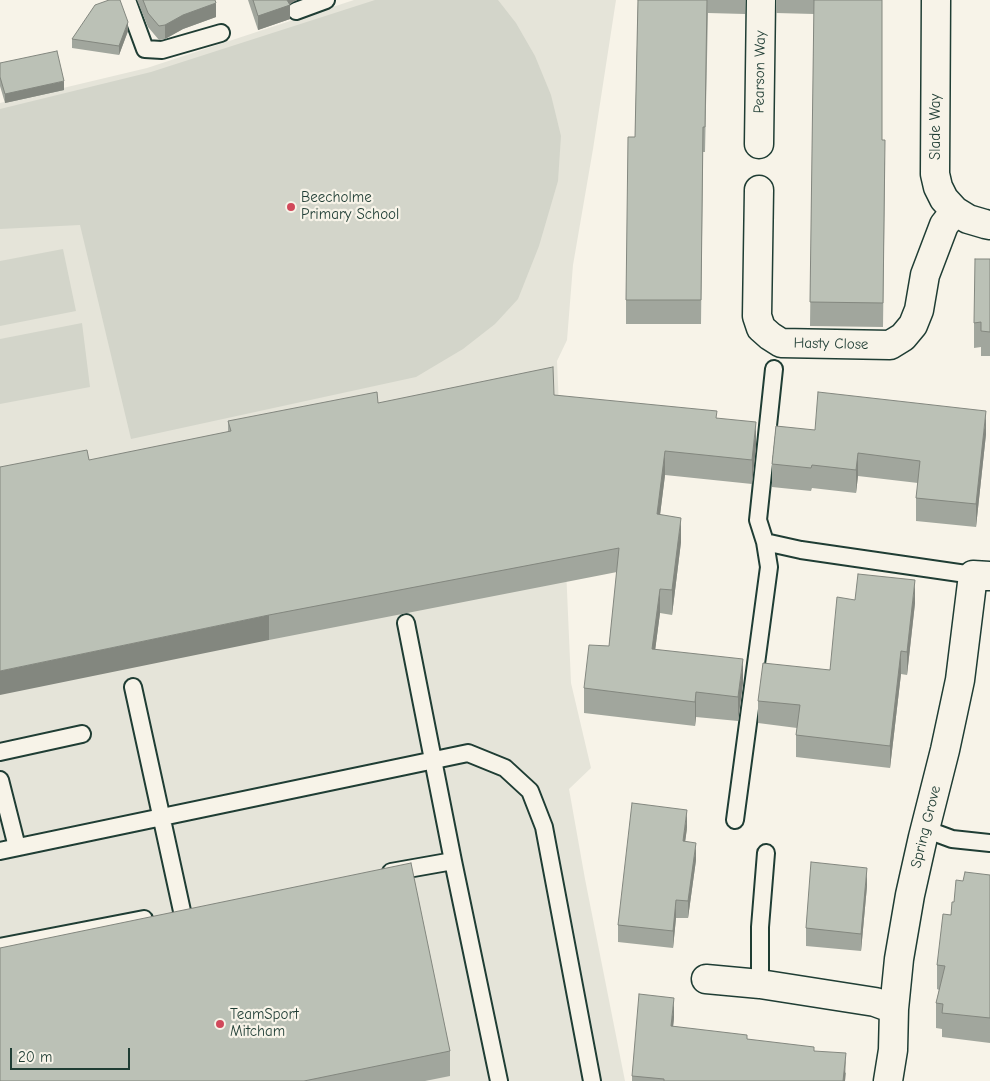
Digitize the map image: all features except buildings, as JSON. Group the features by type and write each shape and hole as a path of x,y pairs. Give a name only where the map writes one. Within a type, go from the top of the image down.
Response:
{"street":[{"name":"Pearson Way","path":"759,144 761,0"},
{"name":"Slade Way","path":"936,0 935,174 938,187 944,199 955,211 968,218 990,224"},
{"name":"Hasty Close","path":"758,190 757,316 762,328 781,343 890,346 903,337 913,325 919,310 925,275 944,225 955,211"},
{"name":"Spring Grove","path":"888,1081 893,1050 894,1009 899,959 910,895 924,829 945,750 982,575"},
{"path":"706,979 760,984 875,1002 894,1009"}],"lane":[{"path":"127,0 145,49 162,50 221,32"},
{"path":"296,11 326,0"},
{"path":"735,820 768,567 765,542 758,520 774,369"},
{"path":"765,542 801,550 982,575"},
{"path":"406,623 499,1081"},
{"path":"133,687 182,911"},
{"path":"0,752 82,734"},
{"path":"0,851 468,753 505,768 530,791 544,827 592,1081"},
{"path":"0,780 17,848"},
{"path":"924,829 952,839 990,843"},
{"path":"760,984 760,927 766,854"},
{"path":"375,875 453,861"},
{"path":"0,947 201,908"}],"shaded area":[{"path":"354,0 616,0 573,265 567,340 557,361 571,683 591,768 569,789 625,1081 0,1081 0,103 147,68"},
{"name":"Beecholme Primary School","path":"375,0 498,0 516,23 535,56 551,95 561,136 558,181 539,246 518,299 495,324 463,349 416,377 131,439 80,225 0,229 0,109 151,72"},
{"path":"63,249 76,311 0,326 0,261"},
{"path":"82,323 90,387 0,404 0,339"}],"place":[{"name":"Beecholme Primary School","path":"291,207"},
{"name":"TeamSport Mitcham","path":"220,1024"}]}
